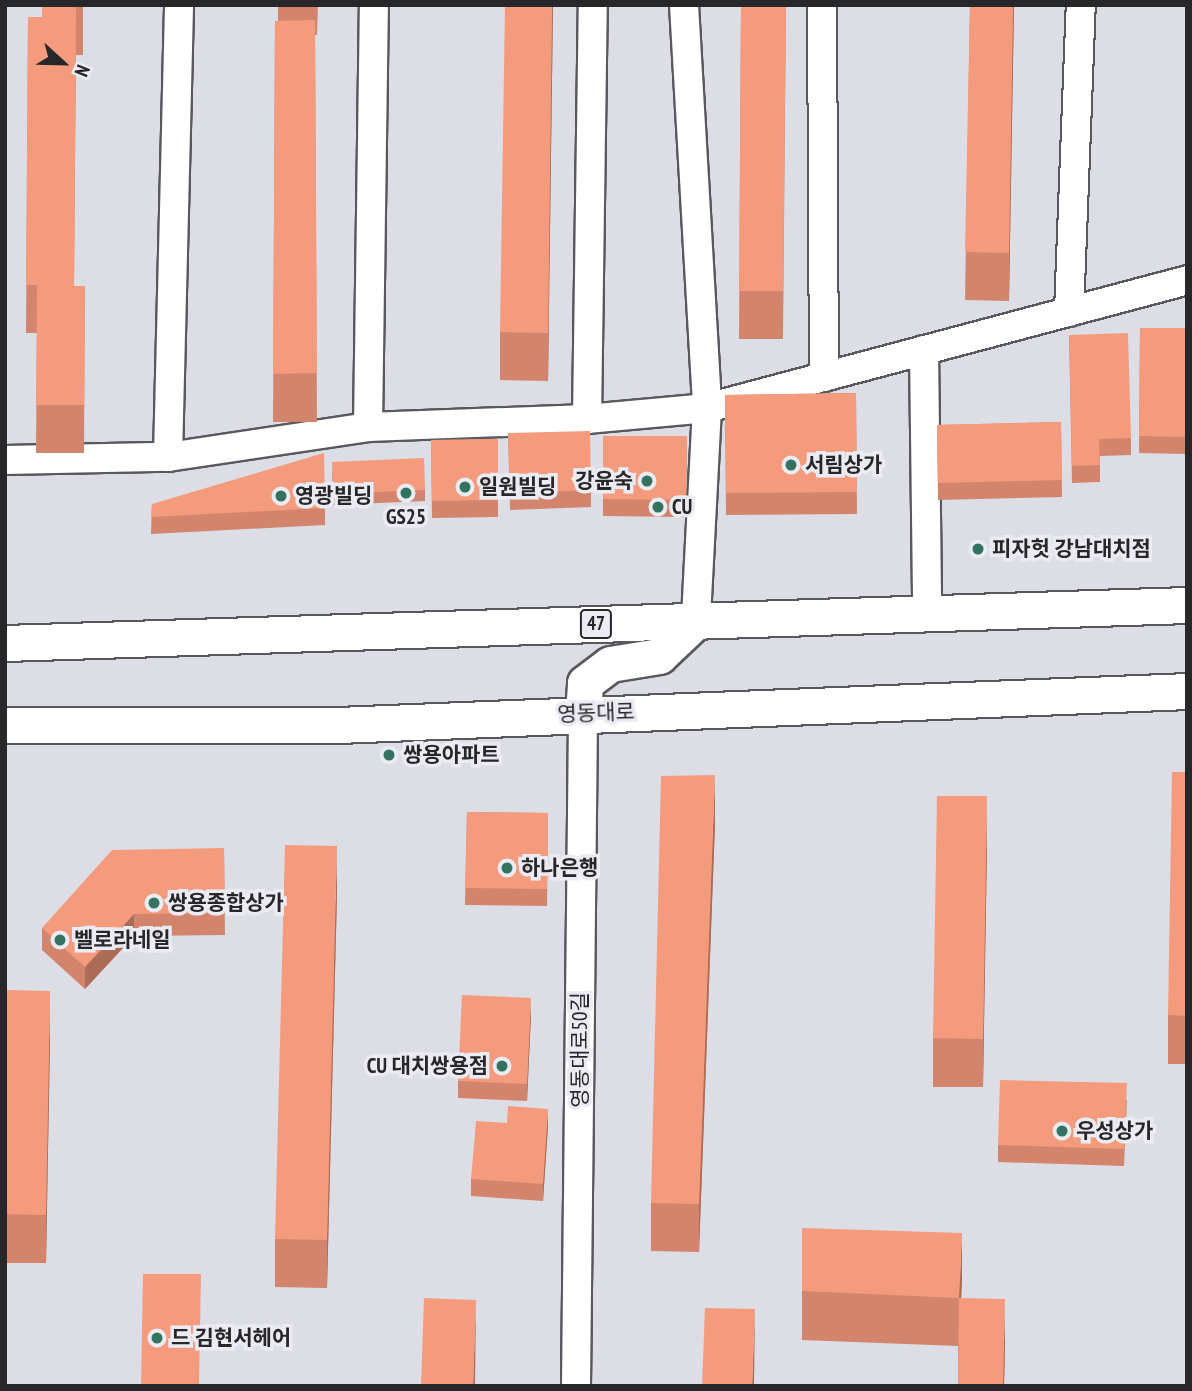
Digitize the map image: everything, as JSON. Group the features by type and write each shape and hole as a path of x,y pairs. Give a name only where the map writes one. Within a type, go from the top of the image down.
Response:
{"main road":[{"name":"47","path":"5,643 1187,606"},
{"path":"583,713 585,682 610,664 659,656 696,621"},
{"name":"영동대로","path":"5,725 338,725 583,713 1187,691"}],"street":[{"path":"168,457 179,5"},
{"path":"368,427 374,5"},
{"path":"587,419 593,5"},
{"path":"684,5 707,408 696,621"},
{"path":"822,5 824,377"},
{"path":"1069,312 1081,5"},
{"path":"5,460 168,457 368,427 587,419 707,408 1187,280"},
{"path":"924,350 927,614"},
{"name":"영동대로50길","path":"576,1386 583,713"}],"building":[{"path":"42,5 83,5 76,7 74,286 85,286 84,405 36,405 37,285 26,285 28,17 42,17"},
{"path":"505,5 552,5 548,333 500,332"},
{"path":"741,5 786,5 783,291 739,291"},
{"path":"970,5 1013,5 1009,253 965,252"},
{"path":"315,20 317,373 273,374 275,21"},
{"path":"1140,328 1187,328 1187,437 1139,436"},
{"path":"1128,333 1131,438 1099,439 1100,465 1072,466 1069,335"},
{"name":"서림상가","path":"856,393 857,492 726,493 725,395"},
{"path":"1061,422 1062,480 938,483 937,425"},
{"path":"590,431 591,490 510,493 508,433"},
{"path":"603,436 687,436 686,500 603,499"},
{"name":"일원빌딩","path":"498,439 498,500 432,501 431,440"},
{"path":"324,453 325,508 151,517 152,504"},
{"path":"424,458 425,490 333,494 332,462"},
{"path":"1172,772 1187,772 1187,1016 1168,1015"},
{"path":"715,775 699,1204 651,1203 661,776"},
{"path":"937,796 987,796 983,1039 933,1038"},
{"name":"하나은행","path":"467,812 548,813 547,889 465,888"},
{"path":"285,845 337,846 327,1240 275,1239"},
{"name":"쌍용종합상가","path":"224,848 225,913 134,914 85,967 42,928 112,850"},
{"path":"7,990 50,991 46,1215 5,1214"},
{"path":"462,995 531,998 527,1084 458,1081"},
{"name":"우성상가","path":"1000,1080 1127,1083 1124,1149 998,1145"},
{"path":"508,1106 548,1109 543,1184 471,1179 476,1121 507,1123"},
{"path":"802,1228 962,1233 959,1298 802,1291"},
{"path":"143,1274 201,1274 199,1386 141,1386"},
{"path":"424,1298 476,1300 473,1386 421,1386"},
{"path":"959,1298 1005,1299 1003,1386 958,1386"},
{"path":"705,1308 755,1309 752,1386 702,1386"}],"place":[{"name":"서림상가","path":"791,465"},
{"name":"강윤숙","path":"647,481"},
{"name":"일원빌딩","path":"465,487"},
{"name":"GS25","path":"406,493"},
{"name":"영광빌딩","path":"281,496"},
{"name":"CU","path":"658,507"},
{"name":"피자헛 강남대치점","path":"978,549"},
{"name":"쌍용아파트","path":"389,755"},
{"name":"하나은행","path":"507,868"},
{"name":"쌍용종합상가","path":"154,903"},
{"name":"벨로라네일","path":"60,940"},
{"name":"CU 대치쌍용점","path":"502,1066"},
{"name":"우성상가","path":"1062,1131"},
{"name":"드 김현서헤어","path":"157,1338"}]}
